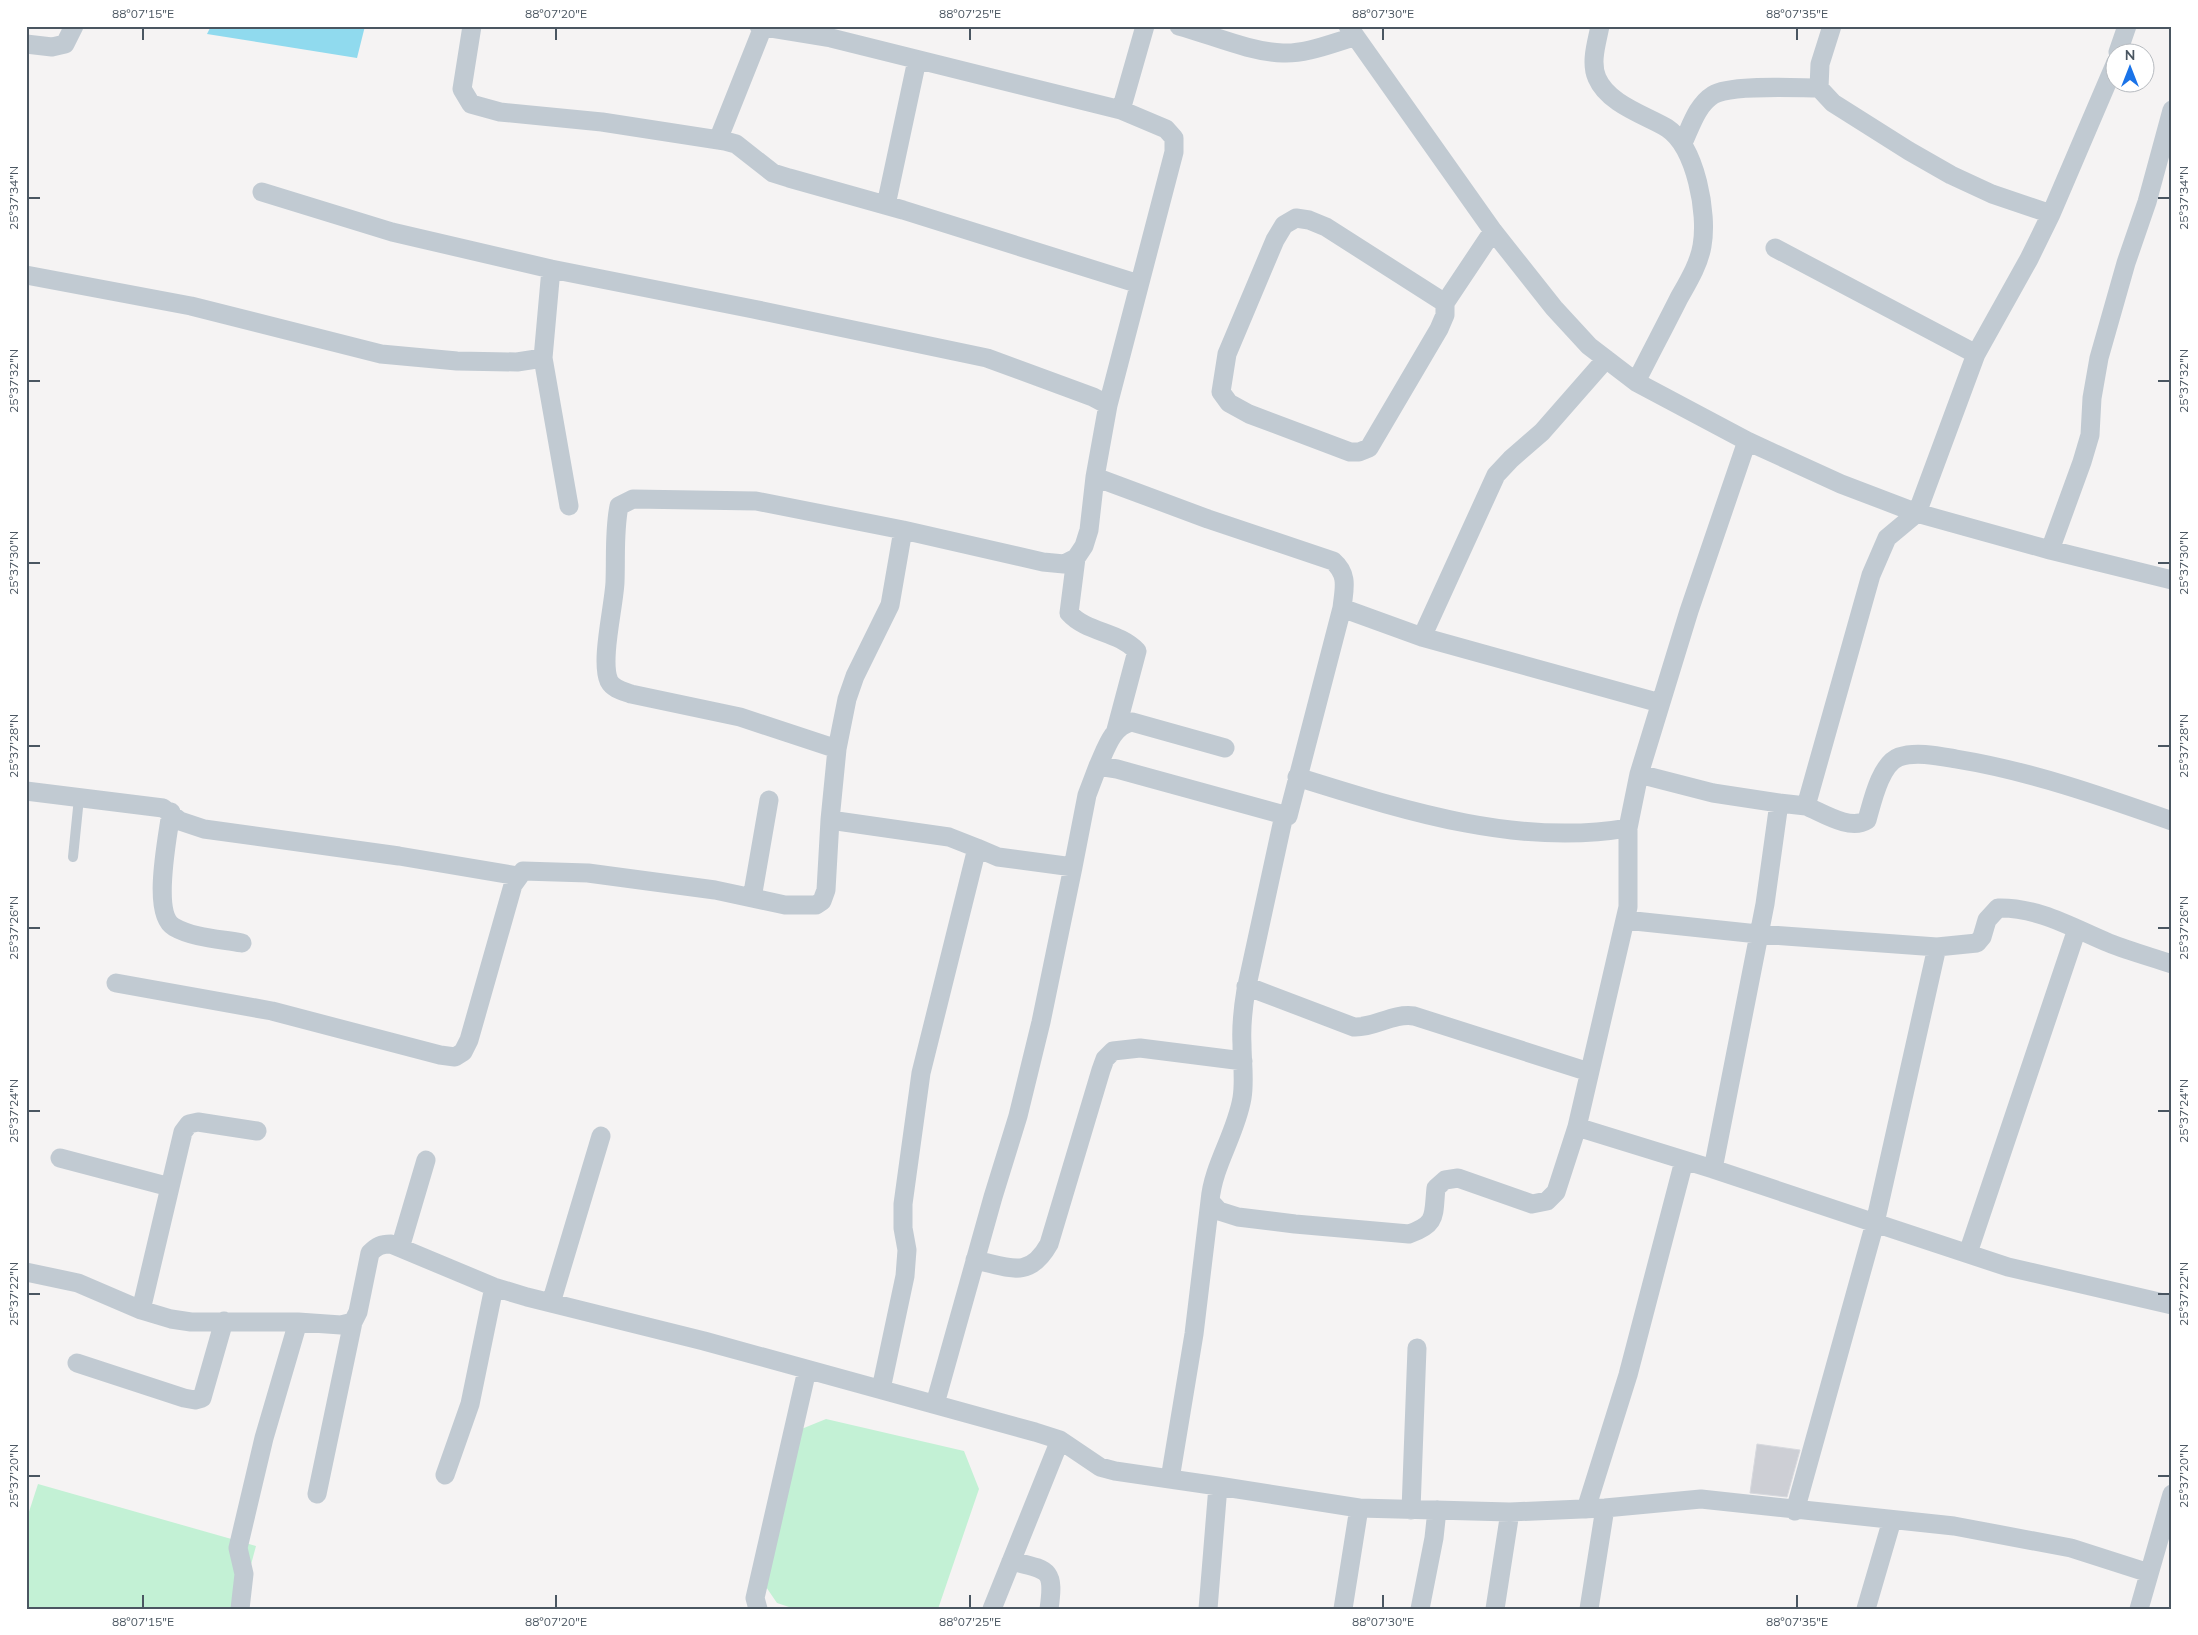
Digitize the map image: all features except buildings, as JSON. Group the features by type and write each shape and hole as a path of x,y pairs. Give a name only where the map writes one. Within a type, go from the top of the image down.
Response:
{"street":[{"path":"26,44 60,47 65,44 74,26"},
{"path":"472,26 462,89 471,104 500,112 602,122 736,144 773,172 886,205 1139,284"},
{"path":"759,26 847,34 917,60 1121,110 1166,129 1174,138 1174,152 1108,405 1095,477 1089,530 1084,546 1076,558 1069,613 1077,623 1128,642 1137,650 1116,730 1086,795 1041,1022 1020,1106 935,1404"},
{"path":"1121,110 1145,26"},
{"path":"1179,26 1256,48 1283,53 1303,51 1351,31 1493,231 1554,308 1589,346 1636,382 1747,441 1841,484 1917,513 2050,550 2172,580"},
{"path":"1600,26 1594,66 1597,79 1608,92 1633,111 1668,128 1683,143 1699,187 1703,222 1702,247 1692,274 1636,382"},
{"path":"1832,26 1820,64 1820,88 1833,103 1909,151 1952,175 1992,194 2051,214"},
{"path":"2121,42 2127,26"},
{"path":"718,140 763,27"},
{"path":"886,205 917,60"},
{"path":"1806,806 1871,575 1886,538 1917,513 1976,354 2029,259 2051,214 2106,85"},
{"path":"1683,143 1699,108 1713,95 1728,89 1820,88"},
{"path":"2050,550 2090,435 2092,398 2099,358 2126,263 2147,202 2172,110"},
{"path":"262,192 392,232 551,269 753,308 987,358 1093,397 1108,405"},
{"path":"1445,303 1326,227 1309,220 1296,218 1284,225 1275,240 1227,354 1220,392 1229,403 1249,414 1350,452 1359,452 1369,448 1439,329 1444,315 1445,303 1493,231"},
{"path":"1775,248 1976,354"},
{"path":"551,269 543,358 570,506"},
{"path":"26,275 191,306 381,354 466,361 517,362 543,358"},
{"path":"1422,637 1496,475 1542,432 1606,359"},
{"path":"1210,1202 1219,1211 1238,1217 1409,1234 1425,1228 1433,1218 1436,1188 1445,1180 1458,1178 1532,1204 1547,1201 1556,1192 1577,1127 1628,907 1628,828 1639,774 1660,703 1747,441"},
{"path":"1095,477 1208,519 1333,561 1342,569 1345,583 1342,608 1288,816 1117,769 1098,766"},
{"path":"837,749 740,717 618,690 610,682 606,672 615,583 615,525 619,506 633,499 756,501 903,530 1043,562 1064,564 1076,558"},
{"path":"116,983 272,1011 440,1055 455,1057 463,1052 469,1040 513,885 523,871 588,873 715,890 784,905 816,906 822,901 826,890 837,749 847,699 855,676 890,605 903,530"},
{"path":"1342,608 1422,637 1660,703"},
{"path":"1116,730 1122,724 1132,722 1225,748"},
{"path":"1639,774 1713,793 1806,806 1850,824 1860,824 1866,820 1880,778 1888,766 1898,758 1936,756 1977,762 2047,779 2172,821"},
{"path":"1297,777 1442,819 1552,833 1604,832 1628,828"},
{"path":"26,791 163,808 171,812 180,821 204,829 399,856 518,876"},
{"path":"752,898 769,800"},
{"path":"1713,1169 1758,934 1779,803"},
{"path":"171,812 162,893 162,908 165,919 173,927 187,932 242,943"},
{"path":"1170,1479 1195,1327 1211,1184 1242,1099 1242,1016 1246,986 1284,815"},
{"path":"830,820 949,837 998,857 1073,867"},
{"path":"881,1389 906,1276 907,1250 903,1228 903,1204 921,1073 977,848"},
{"path":"1625,920 1758,934 1936,947 1977,943 1982,937 1987,920 1998,908 2017,908 2035,912 2111,944 2172,964"},
{"path":"1968,1253 2077,930"},
{"path":"1795,1511 1875,1224 1936,947"},
{"path":"1246,986 1354,1027 1366,1027 1405,1015 1414,1016 1589,1072"},
{"path":"976,1260 1019,1269 1033,1266 1042,1257 1049,1244 1100,1070 1105,1059 1113,1051 1140,1048 1243,1061"},
{"path":"141,1310 183,1132 189,1124 198,1122 257,1131"},
{"path":"1577,1127 1713,1169 1875,1224 2008,1266 2172,1305"},
{"path":"551,1303 601,1136"},
{"path":"60,1158 170,1187"},
{"path":"400,1248 426,1160"},
{"path":"1586,1509 1628,1375 1684,1161"},
{"path":"317,1494 353,1322 358,1312 370,1253 376,1246 391,1244 494,1287 704,1341 1060,1440 1100,1467 1115,1471 1359,1508 1510,1512 1605,1508 1701,1499 1795,1511 1954,1526 2071,1548 2149,1573"},
{"path":"26,1272 78,1283 141,1310 171,1319 191,1322 298,1322 341,1325 353,1322"},
{"path":"445,1476 470,1404 494,1287"},
{"path":"78,1363 184,1398 195,1400 202,1398 213,1354 224,1321"},
{"path":"240,1609 244,1574 238,1548 264,1438 298,1322"},
{"path":"1411,1510 1417,1348"},
{"path":"758,1609 755,1598 808,1370"},
{"path":"992,1609 1060,1440"},
{"path":"1208,1609 1218,1486"},
{"path":"2139,1609 2172,1494"},
{"path":"1343,1609 1359,1508"},
{"path":"1589,1609 1605,1508"},
{"path":"1420,1609 1434,1538 1437,1510"},
{"path":"1495,1609 1510,1512"},
{"path":"1866,1609 1892,1520"},
{"path":"1012,1560 1039,1567 1047,1572 1051,1581 1049,1609"}],"lane":[{"path":"73,857 79,798"}],"green space":[{"path":"826,1419 964,1451 979,1489 938,1609 795,1609 777,1603 758,1575 799,1430"},
{"path":"38,1484 256,1546 239,1609 26,1609 26,1521"}],"water":[{"path":"211,26 365,26 357,58 207,34"}]}
